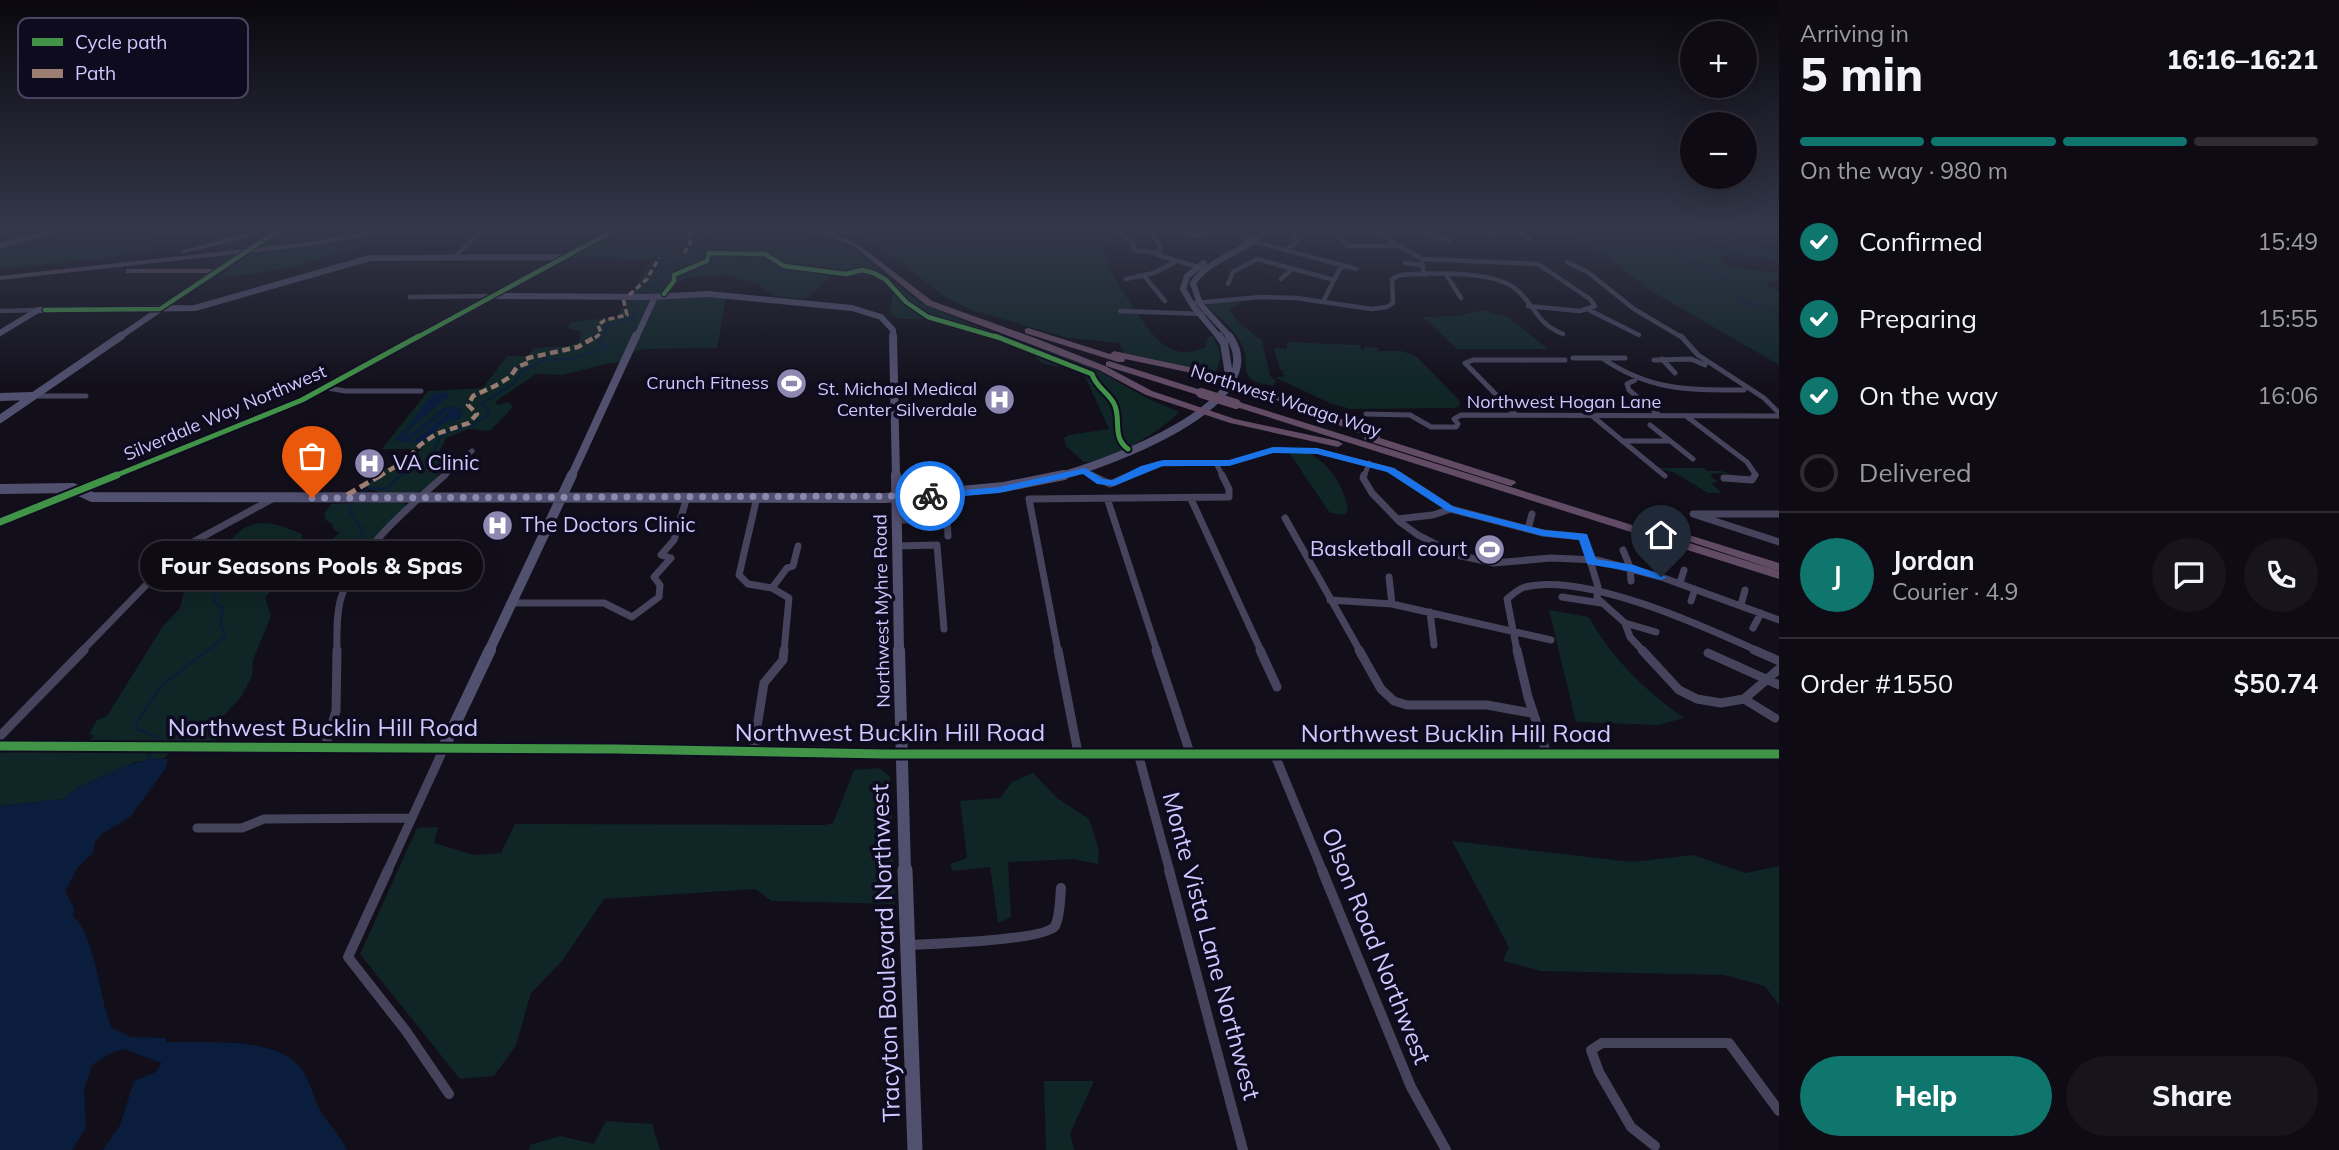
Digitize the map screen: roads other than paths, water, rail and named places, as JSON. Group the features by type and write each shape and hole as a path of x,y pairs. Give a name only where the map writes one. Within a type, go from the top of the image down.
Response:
{"highway":[{"name":"Northwest Waaga Way","path":"902,282 929,303 1026,338 1205,390"},
{"name":"Northwest Waaga Way","path":"915,282 936,298 971,313 1470,479 1779,575"},
{"path":"1042,335 1230,381 1278,396 1332,420 1439,460"},
{"path":"1026,338 1113,372 1149,393 1203,412 1470,479"},
{"name":"Northwest Waaga Way","path":"1239,401 1779,566"},
{"path":"1175,403 1190,412 1189,421"}],"main road":[{"path":"0,419 201,282"},
{"path":"0,333 38,310 189,309 286,282"},
{"name":"Silverdale Way Northwest","path":"0,522 241,426 328,388 522,282"},
{"path":"1184,282 1200,314 1224,343 1230,381"},
{"path":"0,489 79,490 85,496 92,497 275,498 897,497 990,491 1085,471 1142,448 1203,412 1237,376 1238,352 1227,332 1195,303 1195,282"},
{"path":"510,288 518,297"},
{"name":"Northwest Myhre Road","path":"495,296 655,297 701,293 845,306 885,320 893,329 902,754"},
{"path":"444,747 655,297"},
{"path":"177,298 176,304 184,307 232,298"},
{"path":"0,397 32,396"},
{"path":"25,488 50,492 52,498 43,505"},
{"name":"Northwest Bucklin Hill Road","path":"0,746 444,747 902,754 1779,754"},
{"name":"Tracyton Boulevard Northwest","path":"902,754 915,1150"}],"street":[{"path":"1151,282 1160,298 1165,300"},
{"path":"1323,302 1333,282"},
{"path":"1195,303 1261,297 1366,309 1388,307 1394,300 1394,282"},
{"path":"1451,282 1461,298"},
{"path":"1502,282 1517,289 1539,322 1563,334"},
{"path":"1564,282 1593,301 1595,306 1589,310"},
{"path":"1600,282 1634,309 1682,337 1698,355 1764,398 1779,415"},
{"name":"Northwest Myhre Road","path":"410,297 495,296"},
{"path":"1528,306 1572,311 1589,310 1639,335"},
{"path":"0,311 38,310"},
{"path":"1120,312 1210,314"},
{"path":"1573,358 1625,358"},
{"path":"1602,358 1636,380 1674,390 1744,390"},
{"path":"1662,359 1675,373"},
{"path":"1516,415 1465,363 1473,360 1565,360"},
{"path":"1654,360 1698,361 1779,415"},
{"path":"1636,380 1628,384 1629,390 1660,415"},
{"path":"328,388 345,391 421,391"},
{"path":"32,396 86,396"},
{"path":"1500,399 1607,399"},
{"name":"Northwest Hogan Lane","path":"1366,414 1405,414 1425,427 1440,428 1456,427 1458,424 1454,419 1461,415 1779,415"},
{"path":"1591,415 1665,476"},
{"path":"1685,415 1747,462 1755,474 1752,480 1747,481 1724,478"},
{"path":"1650,425 1693,460"},
{"path":"1622,441 1670,441"},
{"path":"1085,471 1101,482 1110,484 1157,464 1236,462 1262,452 1284,450 1317,451 1369,463 1402,475 1451,509 1543,533 1583,537 1598,587 1596,593 1602,604 1625,623 1656,632"},
{"path":"325,747 334,729 338,705 339,616 344,588 356,568 420,497 472,451"},
{"path":"1078,753 1029,499 1229,497 1229,489 1216,463"},
{"path":"1369,463 1363,478 1383,508 1449,553 1492,563 1559,558 1630,567 1741,604 1779,620"},
{"path":"510,603 600,603 610,605 632,617 659,597 662,590 654,577 671,558 661,555 674,540 687,497"},
{"path":"753,752 764,683 783,660 789,598 772,588 748,584 740,575 757,497"},
{"path":"0,736 183,548 275,498"},
{"path":"1107,498 1190,753"},
{"path":"1191,499 1277,687"},
{"path":"1396,519 1433,515 1451,509"},
{"path":"1528,529 1532,514"},
{"path":"1779,514 1693,514 1779,542"},
{"path":"1285,519 1381,688 1394,701 1407,705 1487,705 1531,713"},
{"path":"898,520 947,520 948,536"},
{"path":"898,546 937,545 944,629"},
{"path":"772,588 787,568 793,566 798,546"},
{"path":"1623,550 1630,567 1631,581"},
{"path":"1681,583 1684,570"},
{"path":"1389,577 1392,604"},
{"path":"1547,754 1531,713 1511,629 1507,599 1524,587 1547,586 1596,593 1705,628 1779,661"},
{"path":"1691,601 1695,589"},
{"path":"1741,604 1745,590"},
{"path":"1562,597 1602,604"},
{"path":"1331,600 1392,604 1551,640"},
{"path":"1430,612 1434,645"},
{"path":"1753,628 1761,613"},
{"path":"1625,623 1630,637 1679,690 1710,702 1744,699 1779,669"},
{"path":"1708,653 1779,685"},
{"path":"1744,699 1775,718"},
{"path":"444,747 348,957 406,1031 449,1094"},
{"name":"Monte Vista Lane Northwest","path":"1138,753 1243,1150"},
{"name":"Olson Road Northwest","path":"1274,753 1411,1087 1446,1150"},
{"path":"197,828 242,828 264,820 412,818"},
{"path":"909,945 998,940 1048,933 1056,925 1061,888"},
{"path":"1656,1146 1631,1127 1599,1072 1591,1050 1602,1042 1705,1041 1729,1044 1749,1067 1779,1111"}],"water":[{"path":"433,393 448,393 449,396 410,429 405,437 443,408 458,406 463,414 459,419 444,423 422,443 411,443 450,411 406,443 394,440 407,428"},
{"path":"153,758 168,759 166,768 130,817 102,834 95,842 93,853 78,867 65,891 74,908 73,916 87,938 112,1028 131,1037 166,1038 166,1042 240,1043 277,1051 292,1059 303,1071 320,1110 347,1150 103,1150 120,1125 134,1081 156,1072 162,1063 124,1049 113,1052 92,1065 84,1090 86,1128 72,1150 0,1150 0,806 64,799 79,787 125,766"}],"waterway":[{"path":"644,293 661,282"},
{"path":"1722,282 1722,285 1735,292 1737,299 1771,310 1779,317"},
{"path":"361,493 370,488 386,489 400,476 430,462 441,435 484,418 489,411 481,404 514,383 522,371 545,360 572,359 609,346 599,342 606,333 605,326 633,319 641,298"},
{"path":"157,742 158,737 136,729 137,722 161,686 226,636 220,625 223,609 213,600 219,581 235,567 258,571 277,570 323,558 357,543 363,531 349,510 354,502"},
{"path":"147,760 151,753"}],"place":[{"name":"Crunch Fitness","path":"792,383"},
{"name":"St. Michael Medical Center Silverdale","path":"1000,399"},
{"name":"VA Clinic","path":"370,463"},
{"name":"Four Seasons Pools & Spas","path":"312,498"},
{"name":"The Doctors Clinic","path":"498,525"},
{"name":"Basketball court","path":"1490,549"}]}
